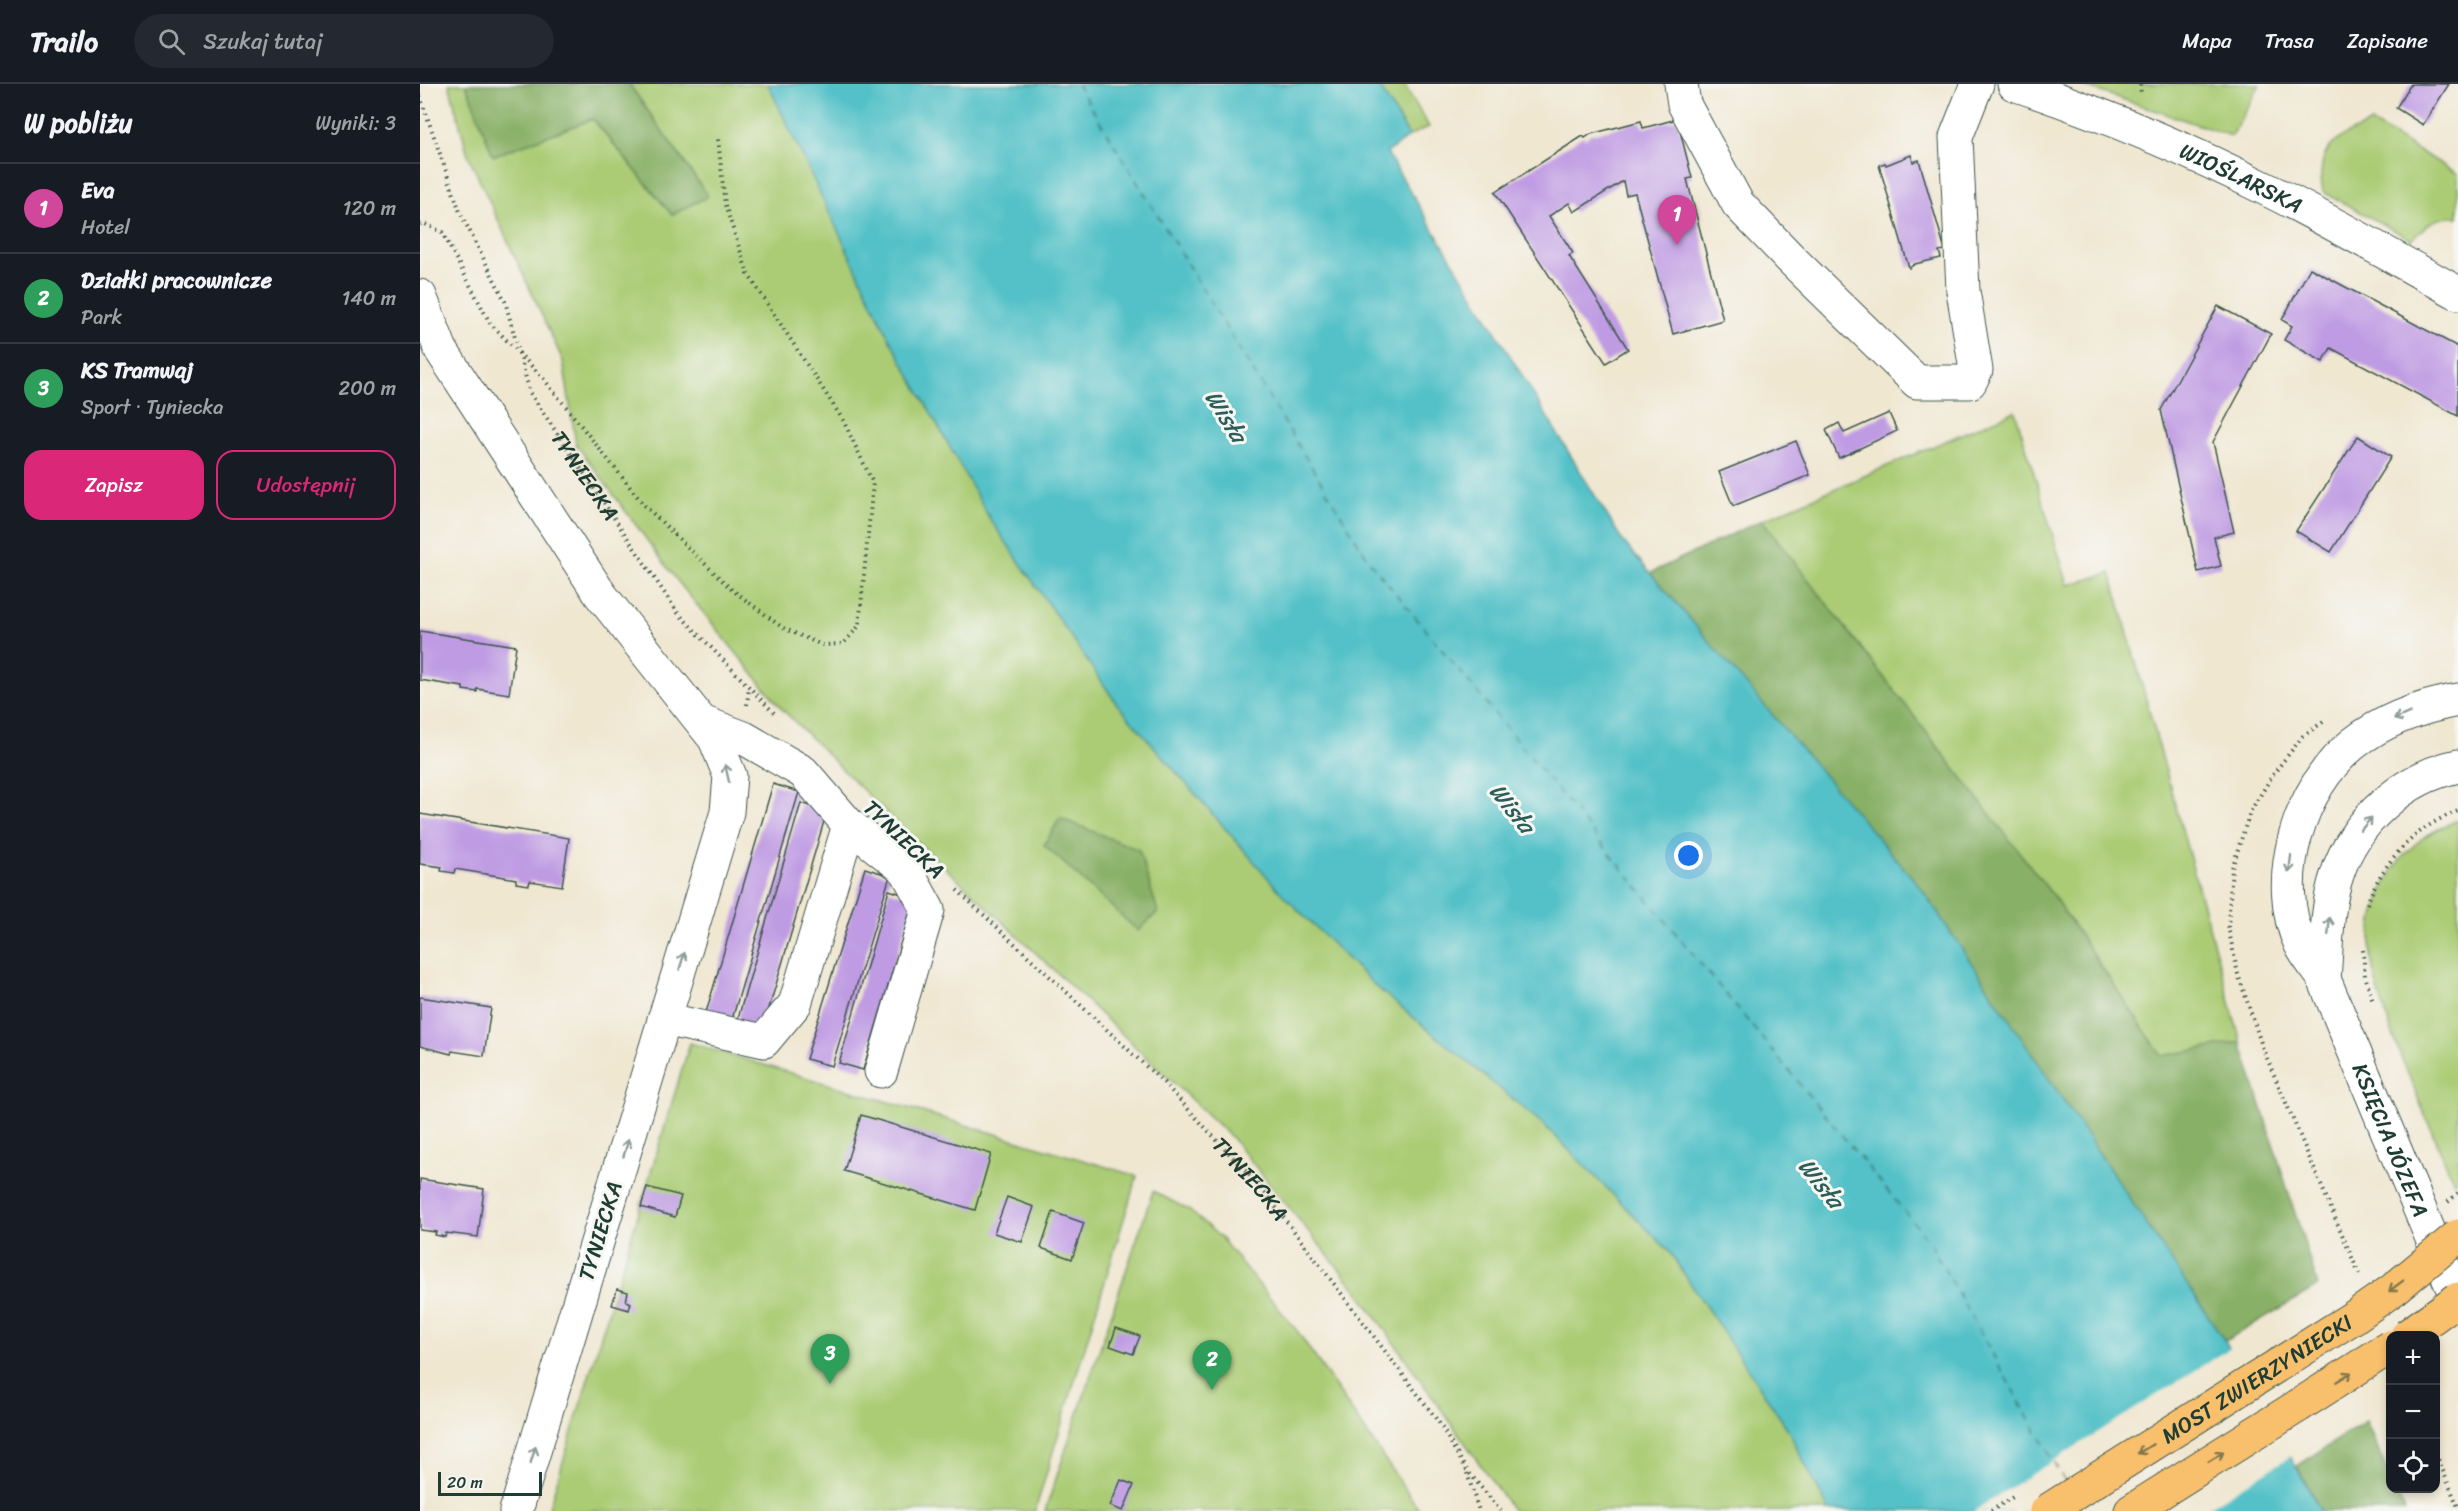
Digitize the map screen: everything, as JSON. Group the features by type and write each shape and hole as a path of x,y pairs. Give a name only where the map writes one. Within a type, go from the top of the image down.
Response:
{"main road":[{"name":"MOST ZWIERZYNIECKI","path":"2047,1511 2354,1317 2394,1289 2458,1236"},
{"path":"2413,1331 2458,1300"},
{"name":"MOST ZWIERZYNIECKI","path":"2131,1511 2386,1350"}],"street":[{"path":"1681,84 1684,104 1738,204 1881,349 1917,382 1970,382 1976,370 1963,291 1956,137 1977,84"},
{"name":"WIOŚLARSKA","path":"2014,84 2061,99 2267,189 2458,293"},
{"name":"TYNIECKA","path":"420,296 431,349 600,594 715,739 730,776 727,812 516,1511"},
{"name":"KSIĘCIA JÓZEFA","path":"2458,700 2409,713 2381,726 2353,745 2335,762 2305,808 2295,836 2289,869 2290,901 2301,945 2324,979 2458,1300"},
{"path":"702,723 744,738 803,772 849,825 906,870 928,910 881,1071"},
{"name":"KSIĘCIA JÓZEFA","path":"2324,979 2331,901 2337,874 2359,832 2396,793 2444,769 2458,766"},
{"path":"664,1019 764,1041 795,1004 849,825"}],"path":[{"name":"TYNIECKA","path":"420,96 460,212 505,301 530,393 678,613 780,719"},
{"path":"420,224 442,232 490,323 519,351 645,506 731,590 783,628 822,645 843,644 859,626 873,483 843,420 748,274 725,205 718,139"},
{"path":"2366,912 2377,879 2405,843 2422,829 2458,811"},
{"name":"TYNIECKA","path":"957,889 1164,1083 1262,1189 1438,1421 1466,1469 1501,1511"},
{"path":"2362,943 2365,976 2374,1006"},
{"path":"2449,1194 2453,1204"},
{"path":"2440,1464 2458,1507"},
{"path":"1466,1469 1479,1511"}],"green space":[{"path":"449,84 466,84 493,155 593,119 672,215 708,196 629,84 768,84 888,336 990,519 1117,704 1283,895 1374,985 1543,1124 1669,1251 1787,1428 1829,1511 1513,1511 1359,1293 1232,1138 864,791 782,709 675,578 576,444 563,361 468,155"},
{"path":"466,84 629,84 708,196 672,215 593,119 493,156"},
{"path":"1378,84 1404,84 1429,127 1409,136"},
{"path":"2077,84 2260,84 2232,136"},
{"path":"2372,123 2458,174 2458,217 2432,222 2412,240 2323,192 2321,177 2325,155 2338,140"},
{"path":"2015,411 2068,585 2111,573 2241,1042 2162,1056 2054,897 1762,520"},
{"path":"1762,520 2054,897 2162,1056 2241,1042 2318,1286 2225,1341 1921,888 1650,573"},
{"path":"1060,818 1139,850 1158,912 1138,931 1044,845"},
{"path":"2458,820 2458,1179 2454,1183 2394,1039 2377,988 2371,956 2371,941 2376,909 2396,865 2422,838"},
{"path":"690,1043 1137,1176 1035,1511 548,1511"},
{"path":"1153,1191 1189,1210 1220,1237 1298,1332 1420,1511 1045,1511"},
{"path":"2366,1421 2386,1468 2386,1493 2397,1493 2405,1511 2321,1511 2297,1466"}],"water":[{"name":"Wisła","path":"768,84 1378,84 1409,136 1387,153 1622,540 1921,888 2225,1341 2321,1511 1829,1511 1787,1428 1669,1251 1543,1124 1374,985 1283,895 1117,704 990,519 888,336"}],"pier":[{"path":"2232,1347 2294,1454 2203,1511 1974,1511"}],"building":[{"path":"2411,84 2449,84 2423,125 2396,108"},
{"path":"1677,119 1692,178 1687,179 1723,320 1673,334 1635,193 1626,195 1623,181 1574,212 1569,203 1549,216 1573,253 1569,256 1628,349 1606,363 1495,192 1583,136 1585,138 1591,134 1641,121 1643,128"},
{"path":"1911,155 1913,162 1919,160 1945,250 1939,251 1941,258 1915,264 1909,268 1879,165 1885,163 1886,165"},
{"path":"2310,268 2458,347 2458,416 2331,348 2323,362 2284,340 2292,326 2282,320"},
{"path":"2218,306 2271,334 2213,442 2234,532 2214,537 2221,566 2198,572 2161,410"},
{"path":"1889,413 1897,431 1839,458 1826,430 1839,423 1844,433"},
{"path":"2358,436 2391,457 2331,552 2296,531"},
{"path":"1796,441 1810,475 1733,506 1719,472"},
{"path":"420,631 516,646 509,694 477,689 477,692 463,690 463,687 420,680"},
{"path":"773,784 799,792 731,1023 705,1016"},
{"path":"801,803 827,811 762,1032 736,1025"},
{"path":"420,814 569,838 562,886 530,881 529,885 516,883 516,879 455,869 454,873 441,871 442,867 420,864"},
{"path":"865,868 890,876 832,1066 806,1059"},
{"path":"889,890 914,898 863,1070 839,1063"},
{"path":"420,997 491,1008 484,1056 452,1051 451,1054 420,1046"},
{"path":"861,1115 991,1154 975,1210 844,1171"},
{"path":"420,1179 484,1189 478,1237 446,1233 445,1237 435,1235 436,1232 420,1230"},
{"path":"647,1187 681,1196 675,1217 641,1207"},
{"path":"1007,1197 1034,1207 1022,1242 994,1233"},
{"path":"1053,1212 1084,1223 1072,1259 1041,1248"},
{"path":"617,1289 628,1292 626,1301 631,1303 629,1310 612,1305"},
{"path":"1116,1328 1140,1336 1133,1354 1110,1346"},
{"path":"1121,1480 1134,1485 1123,1511 1110,1506"}],"ferry route":[{"path":"1077,84 1370,562 1928,1240 2065,1482"}],"place":[{"name":"Eva","path":"1677,245"},
{"name":"KS Tramwaj","path":"830,1384"},
{"name":"Działki pracownicze","path":"1212,1390"}]}
